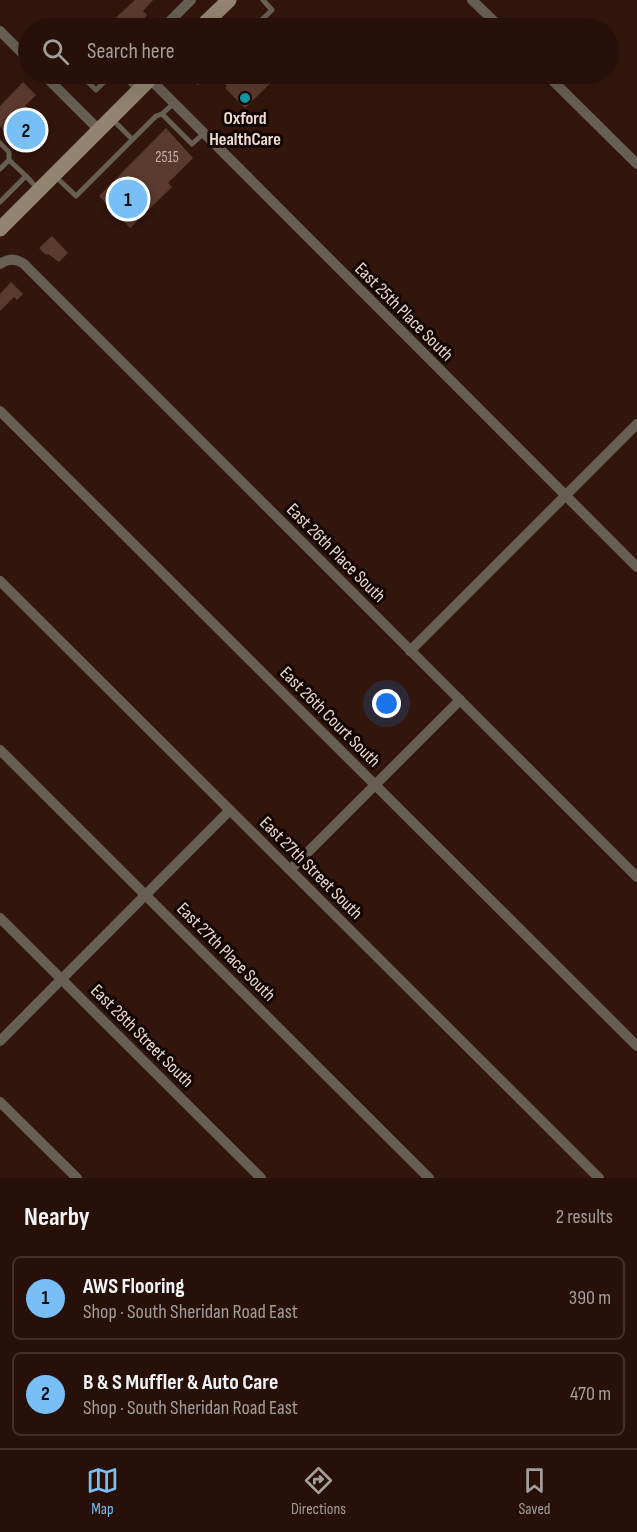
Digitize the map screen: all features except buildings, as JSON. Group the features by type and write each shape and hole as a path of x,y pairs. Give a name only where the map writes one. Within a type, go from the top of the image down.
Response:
{"main road":[{"path":"210,18 229,0"},
{"path":"0,229 145,84"}],"street":[{"path":"173,18 191,0"},
{"path":"472,0 491,18"},
{"path":"0,31 18,49"},
{"path":"56,84 99,130"},
{"name":"East 25th Place South","path":"158,84 173,104 637,567"},
{"path":"556,84 637,164"},
{"name":"East 26th Place South","path":"5,262 19,260 24,264 637,877"},
{"name":"East 26th Court South","path":"0,411 637,1046"},
{"path":"410,651 637,424"},
{"name":"East 27th Street South","path":"0,581 599,1178"},
{"path":"290,870 460,700"},
{"name":"East 27th Place South","path":"0,750 429,1178"},
{"path":"0,1041 230,810"},
{"name":"East 28th Street South","path":"0,918 261,1178"},
{"path":"0,1102 77,1178"}],"lane":[{"path":"263,0 272,10 264,18"},
{"path":"90,84 96,90 102,84"},
{"path":"131,84 138,91"},
{"path":"54,175 76,196 156,116 162,114 173,104"},
{"path":"162,114 192,144 203,134"},
{"path":"110,118 132,139"},
{"path":"0,143 9,152 9,160 0,169"},
{"path":"9,160 39,190"},
{"path":"0,202 26,176"}],"place":[{"name":"Oxford HealthCare","path":"245,98"},
{"name":"B & S Muffler & Auto Care","path":"26,130"},
{"name":"AWS Flooring","path":"128,199"}]}
